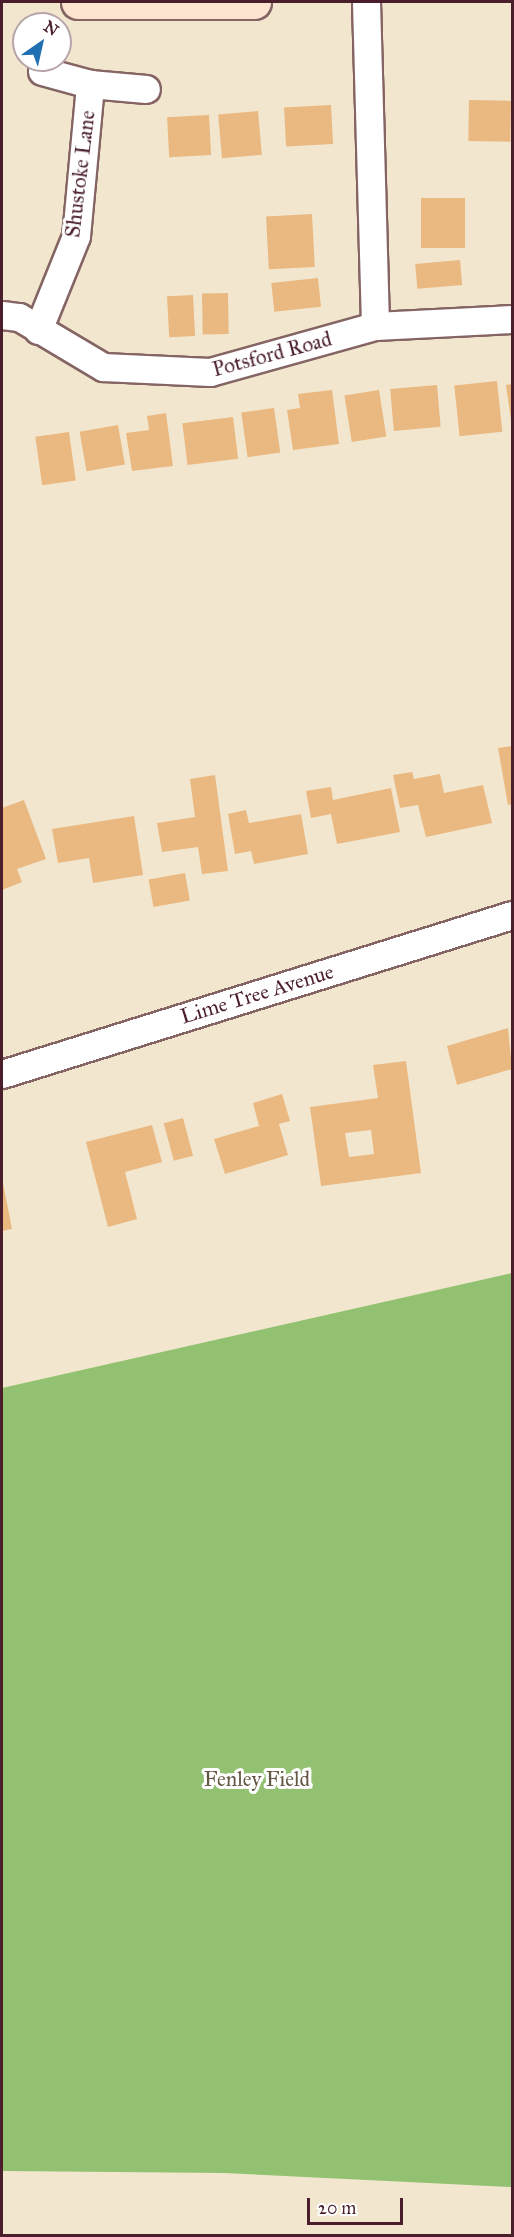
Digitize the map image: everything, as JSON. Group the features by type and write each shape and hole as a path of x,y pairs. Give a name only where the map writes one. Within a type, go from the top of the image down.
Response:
{"main road":[{"path":"78,2 254,2"}],"street":[{"path":"366,2 375,326"},
{"name":"Shustoke Lane","path":"46,72 90,84 146,89"},
{"name":"Shustoke Lane","path":"38,330 76,236 90,84"},
{"name":"Potsford Road","path":"2,315 19,317 104,367 210,372 375,326 513,319"},
{"name":"Lime Tree Avenue","path":"2,1074 513,915"}],"green space":[{"name":"Fenley Field","path":"512,1273 512,2187 224,2173 2,2171 2,1388"}],"building":[{"path":"469,100 511,101 510,142 468,141"},
{"path":"331,105 333,144 286,146 284,107"},
{"path":"258,111 262,155 222,158 218,114"},
{"path":"209,115 211,155 169,157 167,117"},
{"path":"421,198 465,198 465,248 421,248"},
{"path":"312,214 315,267 269,269 266,216"},
{"path":"460,260 462,285 417,289 415,264"},
{"path":"318,278 321,307 274,312 271,283"},
{"path":"202,293 228,293 229,334 203,334"},
{"path":"193,295 195,336 169,337 167,296"},
{"path":"497,381 502,432 460,436 454,385"},
{"path":"512,384 512,419 511,420 506,385"},
{"path":"437,385 441,427 394,431 390,389"},
{"path":"332,390 339,444 293,450 287,410 300,408 298,394"},
{"path":"379,390 386,436 352,442 344,395"},
{"path":"274,408 280,453 248,457 241,413"},
{"path":"166,413 173,466 132,471 126,433 149,430 147,416"},
{"path":"233,417 238,459 187,465 182,423"},
{"path":"118,425 125,464 87,471 80,432"},
{"path":"69,432 76,481 42,485 35,437"},
{"path":"512,746 512,804 508,805 498,748"},
{"path":"412,772 414,779 440,774 444,793 483,785 492,823 426,837 418,805 400,808 393,775"},
{"path":"215,775 228,871 202,874 198,847 162,852 157,823 195,817 190,779"},
{"path":"331,787 333,800 391,788 400,832 337,844 331,814 311,818 306,791"},
{"path":"24,800 46,859 17,869 22,882 2,890 2,808"},
{"path":"246,810 249,823 301,814 308,854 254,864 251,851 235,854 228,814"},
{"path":"134,816 143,875 93,883 89,858 58,863 52,829"},
{"path":"185,873 190,901 153,907 149,879"},
{"path":"508,1028 512,1069 457,1085 447,1046"},
{"path":"406,1061 421,1173 321,1186 310,1107 378,1098 373,1065","holes":["371,1130 374,1154 349,1157 345,1133"]},
{"path":"282,1094 290,1121 279,1124 288,1155 225,1174 214,1139 259,1126 253,1103"},
{"path":"183,1118 193,1156 174,1161 164,1123"},
{"path":"152,1125 162,1162 125,1172 137,1219 108,1227 86,1142"},
{"path":"2,1178 12,1229 2,1231"}]}
